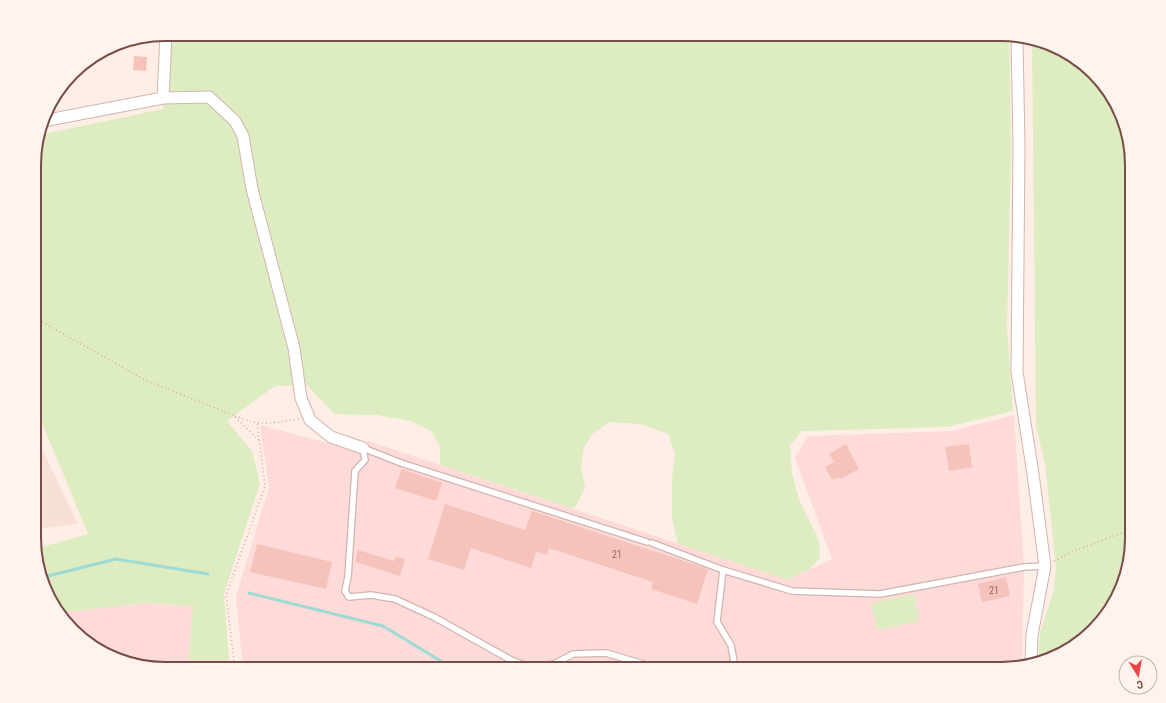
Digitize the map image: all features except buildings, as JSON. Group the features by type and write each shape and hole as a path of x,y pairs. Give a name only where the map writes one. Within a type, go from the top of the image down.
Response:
{"street":[{"path":"163,98 166,41"},
{"path":"1017,42 1019,146 1017,372 1033,474 1045,566 1032,634 1031,658"},
{"path":"49,120 163,98 209,97 235,122 243,136 252,189 294,348 301,398 310,420 331,437 363,448"}],"lane":[{"path":"516,662 434,617 395,599 371,595 349,597 344,591 348,577 355,471 365,460 363,448 401,462 650,543 723,570 792,591 880,594 1024,567 1045,566"},
{"path":"723,570 717,622 731,645 734,662"},
{"path":"558,662 572,654 606,653 636,662"}],"path":[{"path":"41,321 145,380 257,424 304,419 310,420"},
{"path":"233,415 260,442"},
{"path":"234,662 226,595 265,486 257,424"},
{"path":"1045,566 1074,551 1125,532"}],"shaded area":[{"path":"1014,415 1024,567 1022,660 1009,662 242,662 236,597 269,487 260,425 346,448 363,448 368,441 788,580 832,559 795,458 808,436 953,431"},
{"path":"41,447 78,524 41,528"},
{"path":"144,603 193,606 189,662 149,661 118,653 103,645 83,631 66,612"}],"green space":[{"path":"172,41 1009,42 1011,153 1007,329 1013,411 947,427 802,431 790,445 792,474 799,499 819,541 820,558 810,569 788,580 678,544 672,520 672,479 675,454 668,434 640,424 610,422 592,434 584,448 581,467 585,488 574,509 440,465 440,447 431,431 411,421 377,415 334,414 307,385 275,386 227,421 252,451 260,483 224,594 229,662 189,662 193,606 144,603 66,612 50,585 45,570 42,547 88,534 41,420 41,165 45,134 163,109"},
{"path":"1032,45 1048,50 1063,58 1083,72 1094,83 1112,110 1123,141 1125,157 1125,546 1123,562 1116,585 1108,600 1089,626 1070,641 1056,649 1038,656 1040,632 1053,593 1056,569 1045,464 1036,426"},
{"path":"914,594 919,621 877,630 871,603"}],"waterway":[{"path":"47,576 116,559 208,574"},
{"path":"249,593 383,626 442,662"}]}
